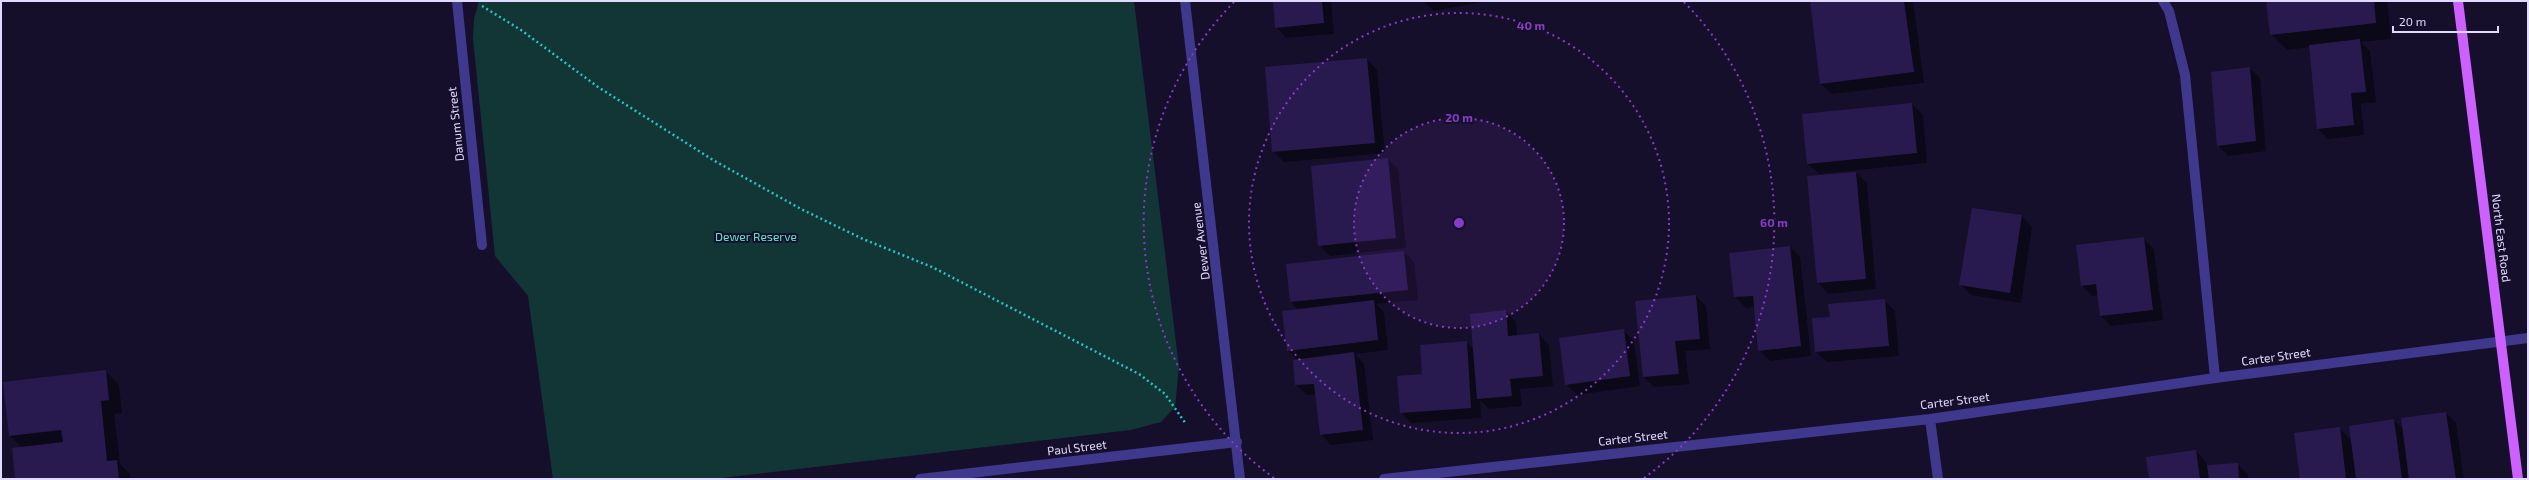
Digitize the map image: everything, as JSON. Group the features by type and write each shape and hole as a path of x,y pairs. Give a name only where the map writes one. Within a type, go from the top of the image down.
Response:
{"main road":[{"name":"North East Road","path":"2458,1 2518,479"}],"street":[{"name":"Dewer Avenue","path":"1185,1 1238,442 1240,479"},
{"path":"2163,1 2169,11 2185,75 2215,378"},
{"name":"Danum Street","path":"457,2 482,245"},
{"name":"Carter Street","path":"1384,479 1930,419 2215,378 2501,340 2528,338"},
{"path":"1930,419 1938,479"},
{"name":"Paul Street","path":"920,479 1238,442"}],"path":[{"path":"457,2 470,2 487,9 521,30 598,87 713,160 801,209 863,239 932,267 1139,374 1165,394 1200,447"}],"green space":[{"name":"Dewer Reserve","path":"479,1 1134,1 1179,367 1175,407 1161,422 1131,430 713,479 553,479 528,296 495,256 473,39 474,19"}],"building":[{"path":"1273,1 1322,1 1324,23 1275,28"},
{"path":"1810,1 1904,1 1914,72 1820,84"},
{"path":"2266,1 2374,1 2376,23 2270,35"},
{"path":"2360,39 2366,92 2351,93 2354,125 2317,129 2309,45"},
{"path":"1367,58 1375,143 1272,152 1265,67"},
{"path":"2250,67 2256,141 2217,146 2211,72"},
{"path":"1912,103 1917,153 1807,164 1802,114"},
{"path":"1388,158 1396,238 1318,246 1311,166"},
{"path":"1856,172 1866,279 1817,283 1807,176"},
{"path":"1972,208 2022,215 2010,293 1959,285"},
{"path":"2144,237 2153,310 2100,316 2096,284 2081,286 2076,245"},
{"path":"1790,246 1801,346 1758,351 1753,296 1734,297 1729,253"},
{"path":"1404,251 1408,290 1290,302 1286,264"},
{"path":"1696,295 1700,339 1675,341 1679,374 1643,377 1635,301"},
{"path":"1885,299 1889,346 1815,352 1812,318 1830,317 1828,304"},
{"path":"1374,300 1378,340 1287,351 1282,311"},
{"path":"1506,310 1508,336 1539,333 1543,376 1510,379 1512,396 1477,399 1470,314"},
{"path":"1624,329 1630,376 1565,385 1559,338"},
{"path":"1467,341 1471,408 1400,413 1397,376 1422,374 1420,345"},
{"path":"1354,352 1363,430 1320,435 1314,384 1295,385 1293,360"},
{"path":"106,370 109,400 101,401 107,461 117,460 119,479 15,479 12,448 63,442 61,430 9,436 3,382"},
{"path":"2446,412 2456,479 2409,479 2401,418"},
{"path":"2394,419 2402,479 2356,479 2349,426"},
{"path":"2340,427 2346,479 2300,479 2294,433"},
{"path":"2196,450 2200,479 2149,479 2146,457"},
{"path":"2238,463 2239,479 2209,479 2207,465"}]}
